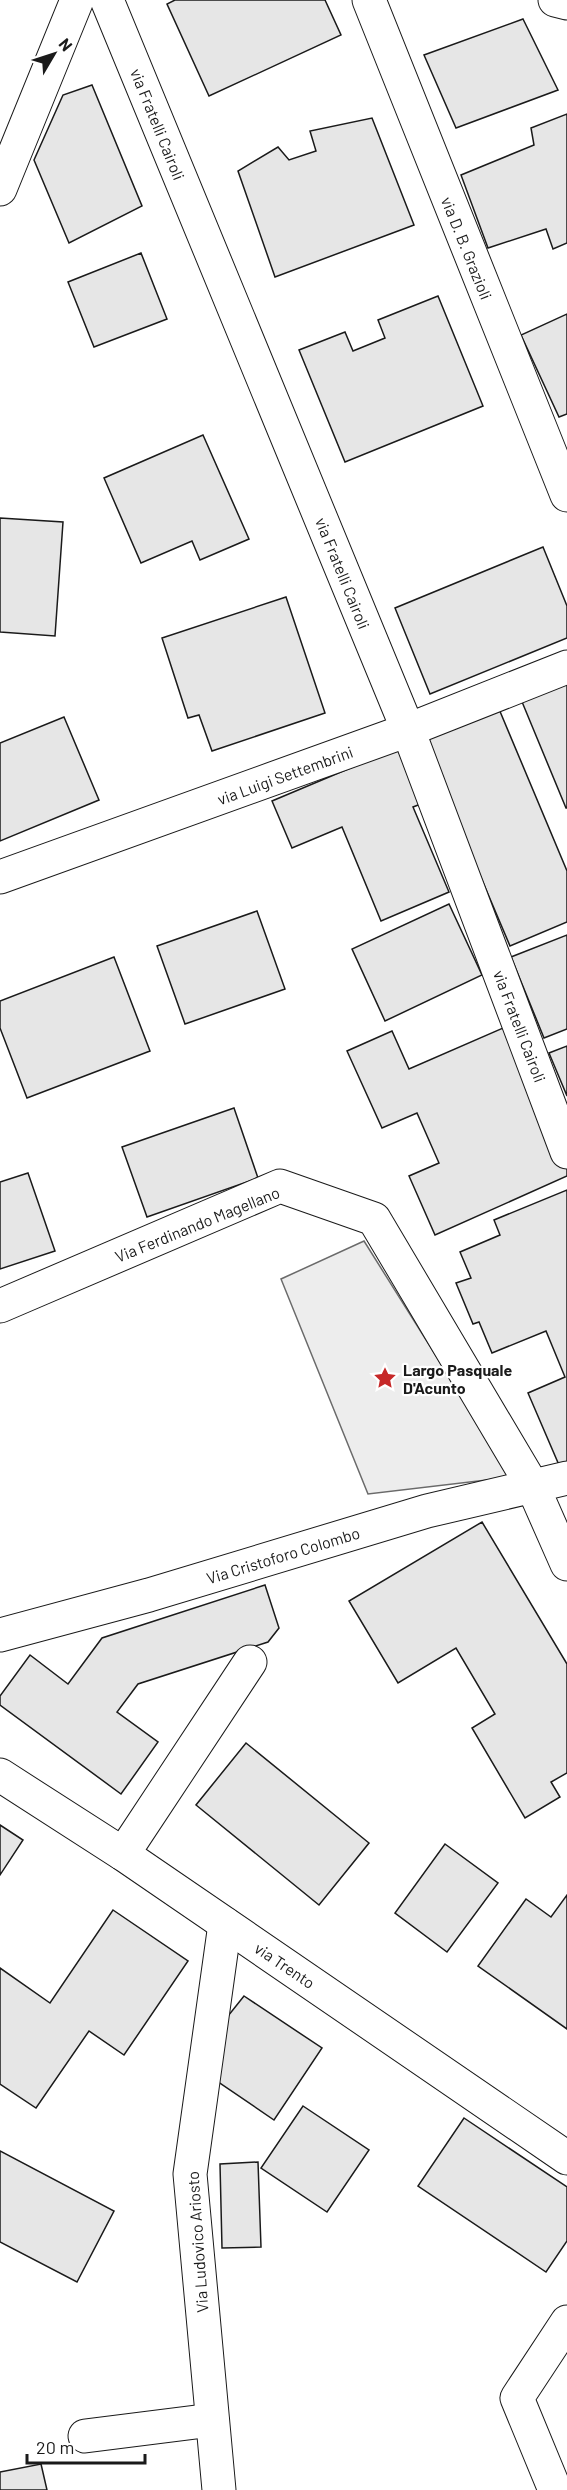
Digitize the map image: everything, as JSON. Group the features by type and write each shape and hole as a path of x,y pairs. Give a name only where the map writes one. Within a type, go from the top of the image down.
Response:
{"street":[{"path":"0,189 77,0"},
{"name":"via Fratelli Cairoli","path":"107,0 408,730 567,1152"},
{"name":"via D. B. Grazioli","path":"369,0 567,495"},
{"path":"555,0 567,3"},
{"name":"via Luigi Settembrini","path":"0,877 408,730 567,667"},
{"name":"Via Ferdinando Magellano","path":"0,1306 280,1186 374,1219 533,1487 567,1564"},
{"name":"Via Cristoforo Colombo","path":"0,1635 149,1595 427,1511 567,1478"},
{"path":"123,1854 250,1662"},
{"name":"via Trento","path":"0,1775 123,1854 567,2158"},
{"name":"Via Ludovico Ariosto","path":"219,2490 190,2174 225,1924"},
{"path":"555,2490 517,2398 567,2322"},
{"path":"85,2436 212,2420"}],"shaded area":[{"name":"Largo Pasquale D'Acunto","path":"364,1241 512,1477 368,1494 281,1279"}],"building":[{"path":"175,0 325,0 341,35 209,96 167,4"},
{"path":"523,19 558,90 456,128 424,55"},
{"path":"92,85 142,206 69,243 34,160 63,95"},
{"path":"567,114 567,243 553,249 546,229 488,248 461,175 534,145 531,128"},
{"path":"372,118 414,225 275,277 238,171 278,147 289,160 316,151 310,131"},
{"path":"141,253 167,319 94,347 68,282"},
{"path":"438,296 483,406 345,462 299,350 345,332 353,351 385,338 378,320"},
{"path":"567,314 567,414 559,417 521,335"},
{"path":"203,435 249,539 200,560 192,541 141,563 104,478"},
{"path":"0,518 63,522 55,636 0,632"},
{"path":"543,547 567,606 567,638 430,694 395,608"},
{"path":"286,597 325,713 212,751 199,715 188,718 162,638"},
{"path":"567,678 567,808 566,808 520,697"},
{"path":"499,709 567,871 567,922 510,946 423,741"},
{"path":"64,717 99,800 0,841 0,743"},
{"path":"410,743 434,799 413,807 449,892 381,921 342,827 292,848 272,801"},
{"path":"449,904 482,975 385,1021 352,949"},
{"path":"257,911 285,989 185,1024 157,946"},
{"path":"567,935 567,1029 544,1038 511,957"},
{"path":"114,957 150,1051 27,1098 0,1028 0,1001"},
{"path":"510,1025 567,1166 567,1176 435,1235 409,1176 439,1163 417,1113 382,1128 347,1051 392,1031 409,1069"},
{"path":"567,1046 567,1096 549,1053"},
{"path":"234,1108 258,1178 147,1217 122,1147"},
{"path":"28,1173 55,1251 0,1269 0,1182"},
{"path":"567,1190 567,1462 559,1465 528,1393 565,1377 546,1331 492,1353 479,1322 473,1324 456,1283 471,1278 460,1252 500,1235 494,1220"},
{"path":"482,1522 567,1664 567,1773 551,1782 560,1797 525,1818 472,1728 495,1714 456,1648 398,1683 349,1601"},
{"path":"265,1585 279,1628 268,1642 138,1684 117,1712 158,1742 121,1794 0,1705 0,1696 30,1655 68,1684 102,1638"},
{"path":"246,1743 369,1843 319,1905 196,1805"},
{"path":"0,1825 23,1840 0,1875"},
{"path":"445,1844 498,1883 447,1952 395,1913"},
{"path":"567,1895 567,2029 478,1966 526,1899 551,1917"},
{"path":"113,1910 188,1961 124,2055 89,2031 36,2108 0,2084 0,1968 50,2003"},
{"path":"244,1996 322,2048 274,2120 214,2079 216,2031"},
{"path":"303,2106 369,2150 327,2212 261,2168"},
{"path":"464,2118 567,2187 567,2241 546,2272 418,2186"},
{"path":"0,2151 114,2211 77,2282 0,2242"},
{"path":"258,2162 261,2247 222,2248 220,2164"},
{"path":"41,2464 47,2490 0,2490 0,2472"}],"place":[{"name":"Largo Pasquale D'Acunto","path":"385,1378"}]}
